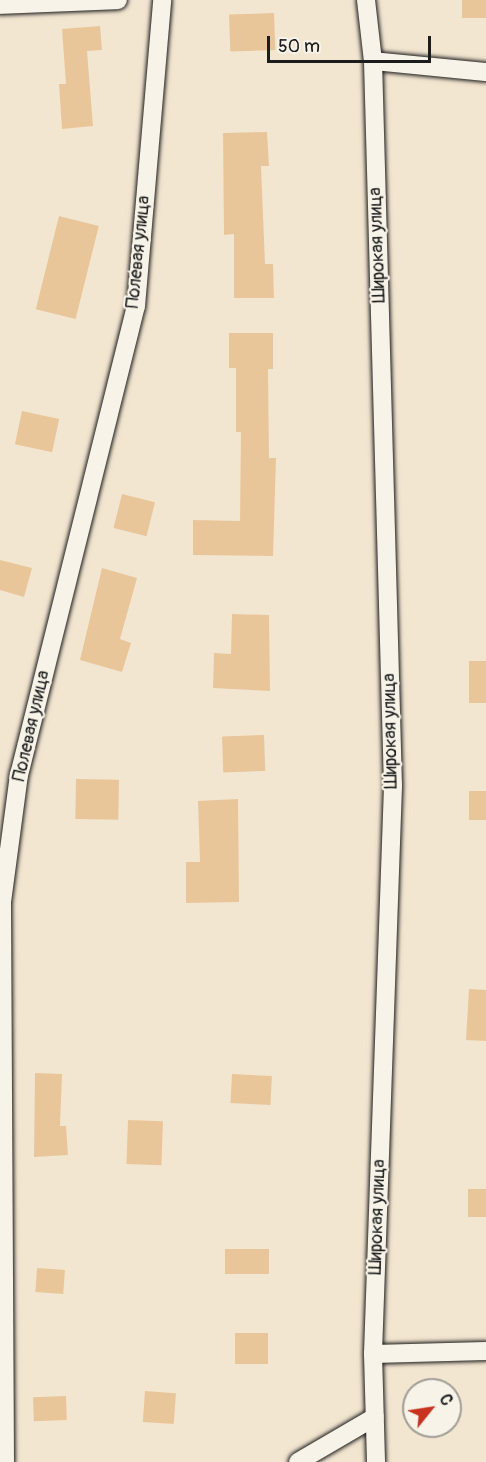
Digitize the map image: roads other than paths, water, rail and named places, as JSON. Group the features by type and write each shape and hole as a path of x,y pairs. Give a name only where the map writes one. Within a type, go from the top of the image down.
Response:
{"street":[{"path":"0,4 118,0"},
{"name":"Полевая улица","path":"5,1462 2,902 19,775 136,306 162,0"},
{"name":"Широкая улица","path":"366,0 374,61 393,786 373,1354 376,1462"},
{"path":"374,61 486,72"},
{"path":"373,1354 486,1352"},
{"path":"298,1462 375,1417"}]}
